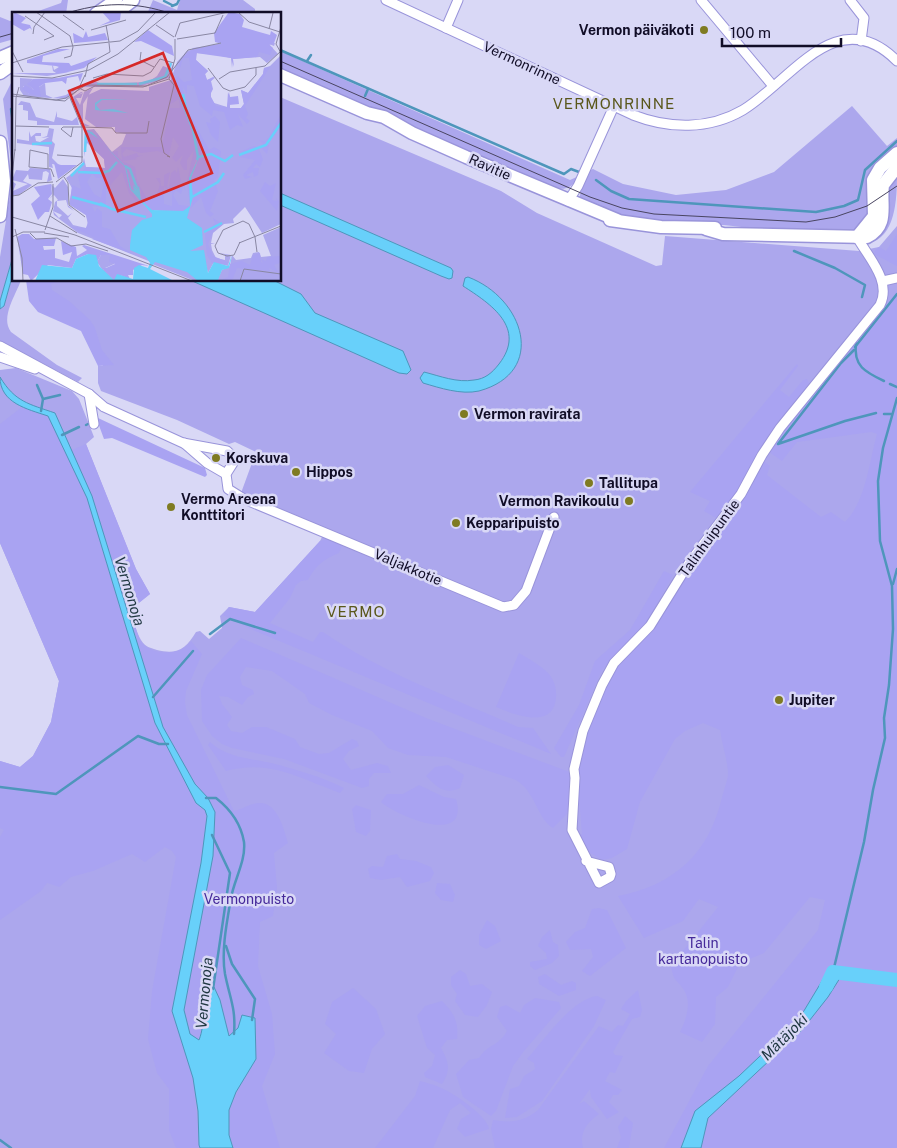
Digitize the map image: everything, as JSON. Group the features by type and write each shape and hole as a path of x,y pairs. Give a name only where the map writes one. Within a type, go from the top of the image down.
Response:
{"street":[{"path":"106,12 116,0"},
{"path":"107,12 133,0"},
{"name":"Vermonrinne","path":"386,0 614,106 656,123 677,126 700,125 744,110 824,46 838,41 861,41 882,49 897,61"},
{"path":"446,28 458,0"},
{"path":"701,0 773,86"},
{"path":"850,0 864,18 861,41"},
{"path":"0,58 12,53"},
{"path":"0,73 12,64"},
{"name":"Ravitie","path":"281,75 367,113 384,117 412,133 568,201 617,220 646,226 706,229 739,228 759,233 867,237 873,234 880,224 884,208 883,185 890,173 897,167"},
{"path":"568,201 578,186 614,106"},
{"path":"0,142 4,181 0,216"},
{"path":"897,153 876,174 872,186 874,216 857,237 883,282 897,278"},
{"name":"Talinhuipuntie","path":"586,861 572,830 574,769 583,731 602,685 614,664 650,626 685,569 741,494 780,428 880,305 884,293 883,282"},
{"path":"0,346 89,394 104,407 183,443 227,451 232,456 233,463 226,474 207,463 183,443"},
{"path":"0,357 50,374"},
{"path":"89,394 94,424"},
{"name":"Valjakkotie","path":"226,474 228,489 258,506 503,607 514,605 526,591 554,517"}],"green space":[{"path":"62,0 68,0 66,12 36,12 61,3"},
{"path":"153,0 177,10 180,0 243,0 255,9 255,12 148,12"},
{"path":"0,17 12,20 12,40 0,43"},
{"path":"281,51 570,180 579,176 567,188 550,187 281,71"},
{"path":"12,81 12,170 3,99"},
{"path":"281,97 501,191 537,213 656,266 662,265 665,236 859,251 879,247 897,226 897,1148 0,1148 0,761 20,767 33,756 51,722 59,681 0,543 0,370 16,368 72,391 79,399 94,437 86,444 136,569 150,594 130,610 141,640 148,647 170,652 175,651 185,646 196,632 200,631 209,639 222,628 220,616 229,607 255,612 320,541 326,529 241,493 256,452 235,442 229,444 177,420 101,391 98,383 98,366 103,366 88,326 38,281 281,281"},
{"path":"852,106 887,146 897,138 897,149 876,167 872,205 869,213 862,225 853,230 844,232 759,229 622,217 579,199 586,172 593,169 623,184 676,195 726,190 774,172"},
{"path":"897,170 896,201 891,221 881,237 873,242 887,190"},
{"path":"12,184 12,259 0,301 0,257"},
{"path":"897,234 897,266 874,254 879,247 886,251"},
{"path":"12,277 12,281 21,281 8,313 7,320 11,332 57,365 82,378 78,382 0,341 0,309 4,306"},
{"path":"26,281 60,281 51,284 52,290 69,301 90,320 95,328 102,350 114,365 98,366 81,331 38,312 29,301"},
{"name":"Talin kartanopuisto","path":"897,291 897,1148 701,1148 708,1118 802,1030 828,997 840,978 828,971 799,1019 739,1076 695,1111 681,1148 664,1148 708,1066 818,930 825,900 810,897 764,953 740,963 728,987 716,997 715,1024 702,1042 680,1032 686,1017 688,1000 684,990 674,978 671,966 718,907 699,899 683,921 644,938 618,896 656,884 672,875 686,864 708,835 716,817 728,775 720,730 703,723 685,731 675,739 640,802 627,849 612,858 602,860 587,851 578,835 582,834 579,797 577,797 578,780 588,728 600,695 618,665 654,625 685,573 763,461 770,466 767,475 821,517 831,512 845,522 852,513 866,481 877,434 871,432 797,442 782,461 769,452 804,405 873,323"},
{"path":"797,364 798,366 780,390 789,397 803,380 807,379 809,383 807,387 777,425 733,497 716,518 704,511 710,501 690,492"},
{"path":"22,407 48,416 87,498 155,723 196,803 205,810 207,816 201,863 172,1011 193,1078 200,1148 176,1148 169,1130 169,1089 157,1073 148,1039 152,991 176,857 172,851 165,847 145,862 132,854 93,871 71,877 59,887 47,883 41,891 0,920 0,837 4,830 0,828 0,761 20,767 33,756 51,722 59,681 0,543 0,424"},
{"path":"98,418 205,468 207,475 205,477 112,438 104,439 97,420"},
{"name":"Vermonpuisto","path":"86,444 136,569 150,594 130,610 140,640 144,645 157,652 180,650 191,641 202,654 186,691 187,715 234,811 253,804 261,803 267,805 273,809 281,821 288,843 274,853 277,888 273,916 260,922 258,966 272,1014 275,1054 262,1086 280,1148 233,1148 229,1135 229,1110 245,1076 238,1028 229,1037 220,1000 214,987 210,991 206,1004 199,1040 190,1034 184,1010 213,856 208,798 195,785 163,727 92,496 72,450"},
{"path":"329,538 343,543 339,553 321,563 308,580 301,581 296,585 290,598 270,623 313,642 320,632 323,632 369,660 418,684 518,727 533,728 551,754 253,630 223,615 229,607 255,612 320,541"},
{"path":"664,571 673,575 647,622 602,670 564,757 561,757 554,748 579,705 595,661 630,630"},
{"path":"241,638 426,718 572,773 570,802 567,814 553,828 543,818 528,791 516,780 446,757 408,755 388,748 372,731 332,715 309,703 305,694 272,671 246,667 240,677 242,685 253,690 254,694 248,697 242,705 228,697 219,696 222,704 232,717 227,725 231,731 242,733 252,727 266,727 295,739 300,747 319,754 329,753 352,739 357,741 359,746 349,751 343,759 351,770 377,763 388,766 391,773 374,773 369,779 369,786 362,788 284,759 232,748 222,744 212,736 202,721 201,690 207,675"},
{"path":"519,653 545,670 555,684 556,698 553,708 548,714 541,717 523,716 496,707"},
{"path":"210,742 231,754 299,771 344,788 340,793 298,776 271,769 257,767 226,771 208,745"},
{"path":"448,765 464,775 460,788 449,791 441,789 426,776 435,767"},
{"path":"419,785 444,797 456,799 457,813 452,822 443,825 415,820 389,808 381,802 387,794 403,794"},
{"path":"356,805 371,810 370,831 366,836 356,832 352,809"},
{"path":"397,854 400,859 416,861 431,867 434,873 430,881 407,887 400,877 381,880 370,878 368,869 372,866 383,867 387,856"},
{"path":"437,883 450,884 455,895 453,902 441,900 435,893"},
{"path":"592,909 607,910 626,948 590,976 582,971 593,957 591,949 570,950 566,942 575,932 585,928"},
{"path":"487,920 495,926 501,941 486,949 479,945 479,935"},
{"path":"550,930 553,942 558,945 559,956 552,963 535,970 530,966 530,962 547,959 546,953 538,946 542,937"},
{"path":"460,970 466,974 470,986 482,984 492,992 487,1005 478,1017 465,1015 455,1001 457,994 451,985 451,977"},
{"path":"545,974 561,985 572,981 576,983 576,990 559,996 539,984 538,977"},
{"path":"353,988 376,1009 385,1034 372,1049 364,1073 349,1071 324,1053 336,1034 325,1024 332,1002"},
{"path":"638,990 642,1010 640,1017 632,1019 613,1052 615,1055 623,1056 615,1073 610,1072 605,1081 622,1090 618,1095 613,1095 609,1102 619,1112 607,1119 591,1097 590,1089 579,1104 584,1101 599,1114 585,1128 582,1137 583,1148 495,1148 491,1129 493,1120 517,1121 538,1110 599,1026 612,1032 618,1025 623,1026 630,1014 621,1009 626,1001"},
{"path":"597,996 606,1000 594,1026 542,1101 517,1117 505,1118 510,1089 519,1086 524,1076 535,1069 534,1063 527,1059 568,1012 578,1004"},
{"path":"535,998 559,1002 561,1008 513,1066 496,1111 491,1116 463,1097 456,1074 469,1060 479,1058 482,1053 504,1036 507,1031 497,1017 500,1007 506,1005 520,1013 524,1005"},
{"path":"442,1001 455,1018 457,1039 447,1040 441,1048 448,1066 447,1074 442,1084 425,1077 424,1073 432,1066 435,1055 427,1048 417,1016 425,1006"},
{"path":"420,1081 437,1086 460,1099 483,1118 489,1129 465,1137 457,1129 461,1119 471,1113 460,1103 450,1110 433,1148 375,1148 415,1096"},
{"path":"625,1116 633,1123 629,1148 617,1148 621,1137 618,1127"}],"water":[{"path":"281,193 451,268 453,271 452,278 449,279 281,205"},
{"path":"12,259 12,277 4,306 0,309 0,301"},
{"path":"468,277 487,287 503,301 514,317 520,335 521,352 514,368 501,382 479,391 451,390 423,383 420,378 424,372 461,381 482,378 494,370 507,351 509,339 507,328 502,318 494,309 463,286 465,278"},
{"path":"192,281 275,281 301,294 315,313 403,351 411,370 407,374 399,373"},
{"path":"0,377 11,392 23,401 55,413 92,496 163,727 195,784 208,798 215,812 213,856 184,1010 190,1034 199,1040 205,1005 214,987 220,1000 229,1036 238,1028 242,1015 255,1018 256,1059 236,1092 229,1110 229,1135 233,1148 200,1148 198,1111 193,1078 172,1011 201,863 207,816 205,810 196,803 155,723 87,498 48,416 16,404 5,393 1,386"},
{"path":"828,971 840,978 828,997 802,1030 708,1118 701,1148 681,1148 695,1111 739,1076 799,1019"}],"waterway":[{"path":"172,6 177,4 179,0"},
{"path":"164,1 172,5"},
{"path":"281,50 564,174 571,169 579,172"},
{"path":"307,61 311,55"},
{"path":"365,96 368,89"},
{"path":"11,109 12,116"},
{"path":"596,180 611,191 629,199 816,212 844,206 858,200 865,170 897,141"},
{"path":"794,251 835,268 865,285 862,297"},
{"path":"855,347 897,294"},
{"path":"856,343 856,357 859,363 866,371 884,381"},
{"path":"854,350 841,363 778,444 845,421 876,413"},
{"path":"890,384 897,387"},
{"path":"37,385 43,399 41,411"},
{"path":"43,399 60,395"},
{"path":"833,972 864,842 885,738 884,718 889,685 893,629 892,586 880,541 878,481 883,448 897,398"},
{"path":"884,414 891,414"},
{"path":"62,435 79,427"},
{"path":"893,584 897,569"},
{"path":"210,634 230,619 275,633"},
{"path":"153,697 193,651"},
{"path":"0,787 56,794 138,736 159,744 168,744"},
{"path":"206,798 216,798 226,807 238,823 244,842 242,863 231,898 224,946 225,974 233,1010 234,1034"},
{"name":"Vermonoja","path":"212,835 230,873 213,989"},
{"path":"226,946 232,964 255,999 252,1020"},
{"name":"Mätäjoki","path":"826,987 833,972 897,980"},
{"path":"0,1140 11,1148"}],"tram line":[{"path":"71,12 105,5 131,5 165,12"},
{"path":"0,37 12,34"},
{"path":"281,61 590,197 622,208 654,214 806,222 835,217 867,206 897,186"}],"place":[{"name":"Vermon päiväkoti","path":"704,30"},
{"name":"Vermon ravirata","path":"464,414"},
{"name":"Korskuva","path":"216,458"},
{"name":"Hippos","path":"296,472"},
{"name":"Tallitupa","path":"589,483"},
{"name":"Vermon Ravikoulu","path":"629,501"},
{"name":"Vermo Areena Konttitori","path":"171,507"},
{"name":"Kepparipuisto","path":"456,523"},
{"name":"Jupiter","path":"779,700"}],"district":[{"name":"VERMONRINNE","path":"614,103"},
{"name":"VERMO","path":"356,611"}]}
